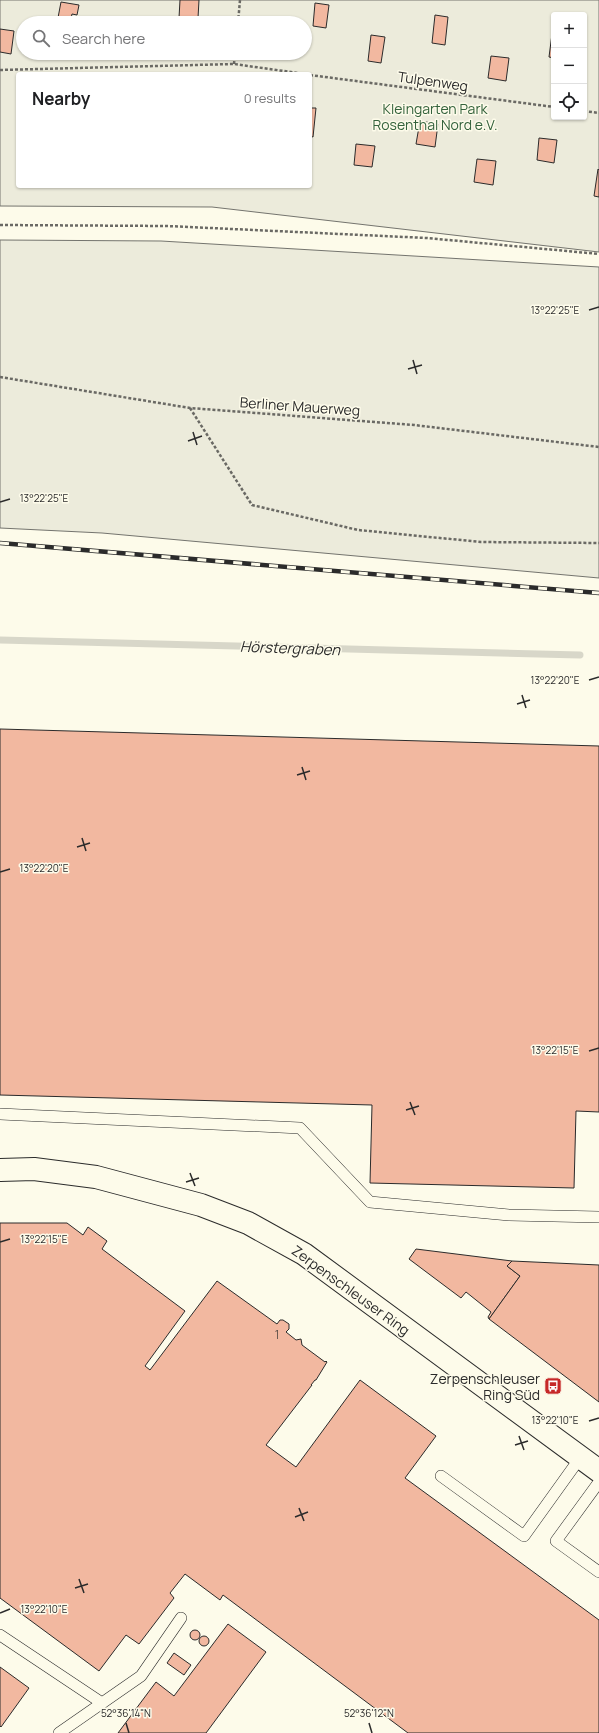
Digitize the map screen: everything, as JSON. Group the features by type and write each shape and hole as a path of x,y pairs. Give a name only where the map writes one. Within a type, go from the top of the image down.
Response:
{"street":[{"name":"Zerpenschleuser Ring","path":"0,1170 34,1169 96,1177 201,1205 248,1223 304,1254 599,1471"}],"lane":[{"path":"0,1114 300,1128 370,1202 509,1215 599,1217"},
{"path":"442,1476 524,1536 580,1458"},
{"path":"599,1482 556,1541 599,1572"},
{"path":"59,1733 141,1676 181,1618"},
{"path":"0,1635 102,1703"}],"path":[{"path":"239,16 240,0"},
{"path":"234,60 234,64"},
{"path":"0,70 234,64 291,72"},
{"name":"Tulpenweg","path":"312,75 551,107"},
{"path":"587,111 599,113"},
{"path":"0,225 167,226 427,238 599,254"},
{"name":"Berliner Mauerweg","path":"0,377 190,408 414,425 599,447"},
{"path":"190,408 252,505 358,530 481,542 599,542"}],"green space":[{"name":"Kleingarten Park Rosenthal Nord e.V.","path":"0,0 599,0 599,252 212,207 0,206"},
{"path":"0,240 161,241 599,267 599,578 102,533 0,528"}],"building":[{"path":"180,0 199,0 198,16 179,16"},
{"path":"61,2 79,5 77,15 72,14 72,16 58,16"},
{"path":"315,3 329,5 326,28 313,26"},
{"path":"435,15 448,17 445,45 432,43"},
{"path":"0,29 14,31 11,54 0,52"},
{"path":"371,35 385,37 381,63 368,61"},
{"path":"551,42 551,57 549,57"},
{"path":"491,56 509,58 506,81 488,78"},
{"path":"312,108 316,108 313,137"},
{"path":"420,121 438,124 435,147 416,144"},
{"path":"539,138 557,140 554,163 537,160"},
{"path":"356,144 375,146 372,167 354,165"},
{"path":"477,159 496,161 493,185 474,182"},
{"path":"598,169 599,170 599,197 594,196"},
{"path":"0,729 599,746 599,1112 576,1111 574,1188 370,1183 372,1105 0,1095"},
{"path":"0,1223 67,1223 83,1235 88,1227 107,1241 102,1249 185,1311 145,1366 150,1370 217,1281 277,1324 280,1320 283,1320 289,1324 289,1329 286,1332 296,1340 301,1339 302,1345 327,1362 316,1380 266,1445 296,1467 360,1380 436,1436 405,1478 599,1620 599,1733 408,1733 223,1595 220,1600 185,1574 170,1593 174,1598 139,1644 126,1635 99,1671 0,1598"},
{"path":"416,1249 512,1261 507,1266 520,1276 489,1319 488,1317 491,1312 466,1292 461,1298 409,1259"},
{"path":"512,1261 599,1265 599,1402 489,1319 520,1276 507,1266"},
{"path":"228,1624 266,1652 206,1733 118,1733 156,1682 174,1696"},
{"path":"193,1630 197,1630 199,1631 199,1639 193,1640 190,1637 190,1633"},
{"path":"202,1636 206,1636 208,1637 208,1645 202,1646 199,1643 199,1639"},
{"path":"174,1653 191,1665 184,1675 167,1663"},
{"path":"0,1667 29,1688 1,1727 0,1726"}],"waterway":[{"name":"Hörstergraben","path":"0,640 580,655"}],"railway":[{"path":"0,543 599,593"}],"place":[{"name":"Zerpenschleuser Ring Süd","path":"553,1386"}]}
